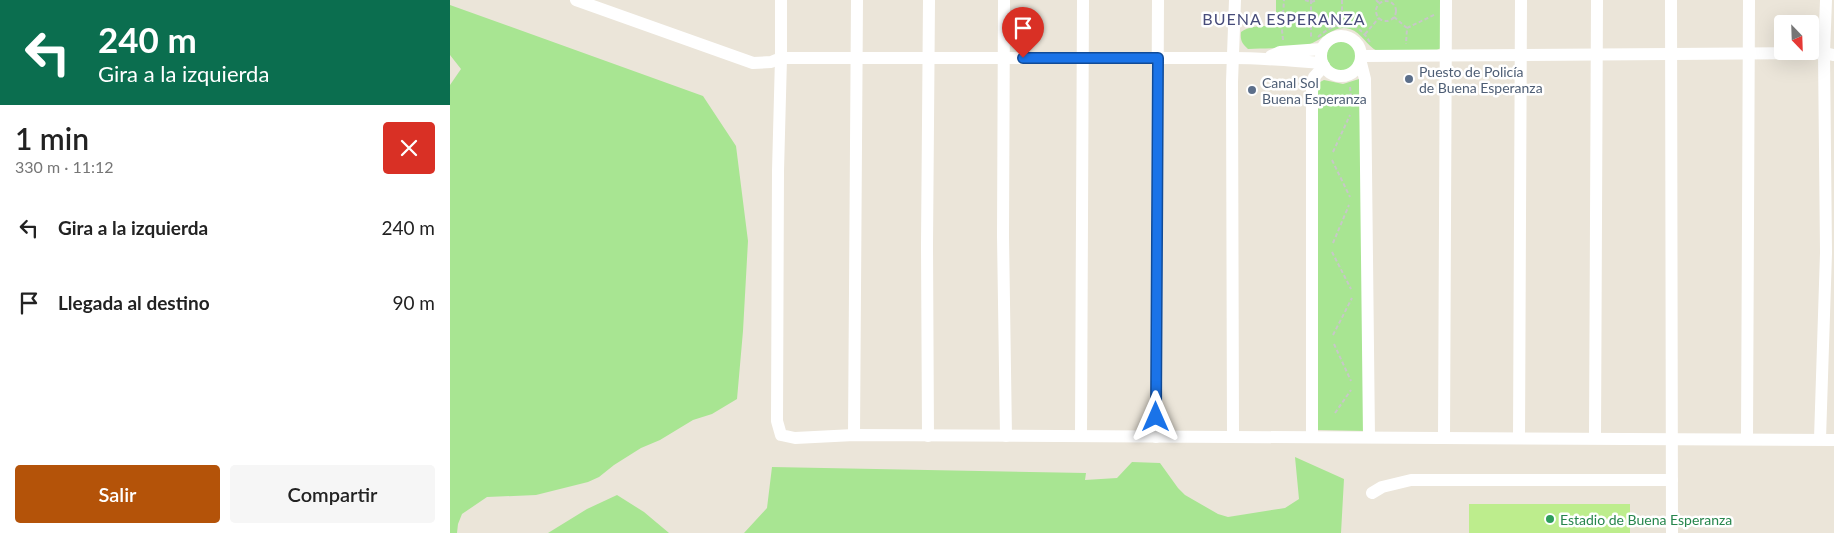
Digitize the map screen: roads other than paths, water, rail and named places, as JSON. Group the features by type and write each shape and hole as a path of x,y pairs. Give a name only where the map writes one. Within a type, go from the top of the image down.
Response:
{"street":[{"path":"576,0 593,3 753,63 771,62 781,58 1266,58 1323,64"},
{"path":"781,0 778,171 778,428 781,435 788,438 854,435 1834,440"},
{"path":"854,435 857,0"},
{"path":"928,436 929,0"},
{"path":"1004,0 1003,236 1006,436"},
{"path":"1081,436 1082,0"},
{"path":"1156,437 1158,0"},
{"path":"1233,437 1233,58 1235,0"},
{"path":"1519,438 1521,0"},
{"path":"1595,438 1597,0"},
{"path":"1671,0 1672,533"},
{"path":"1747,439 1749,0"},
{"path":"1820,439 1826,253 1829,54 1826,0"},
{"path":"1444,6 1446,55 1444,438"},
{"path":"1266,58 1280,52 1322,49 1332,38 1345,36 1357,43 1365,79 1369,437"},
{"path":"1322,49 1323,64 1333,75 1340,76 1353,73 1361,59"},
{"path":"1361,59 1446,55 1829,54"},
{"path":"1312,437 1312,89 1314,77 1323,64"},
{"path":"1372,494 1382,487 1412,480 1672,480"}],"place":[{"name":"Puesto de Policía de Buena Esperanza","path":"1409,79"},
{"name":"Canal Sol Buena Esperanza","path":"1252,90"},
{"name":"Estadio de Buena Esperanza","path":"1550,519"}],"district":[{"name":"BUENA ESPERANZA","path":"1284,18"}]}
